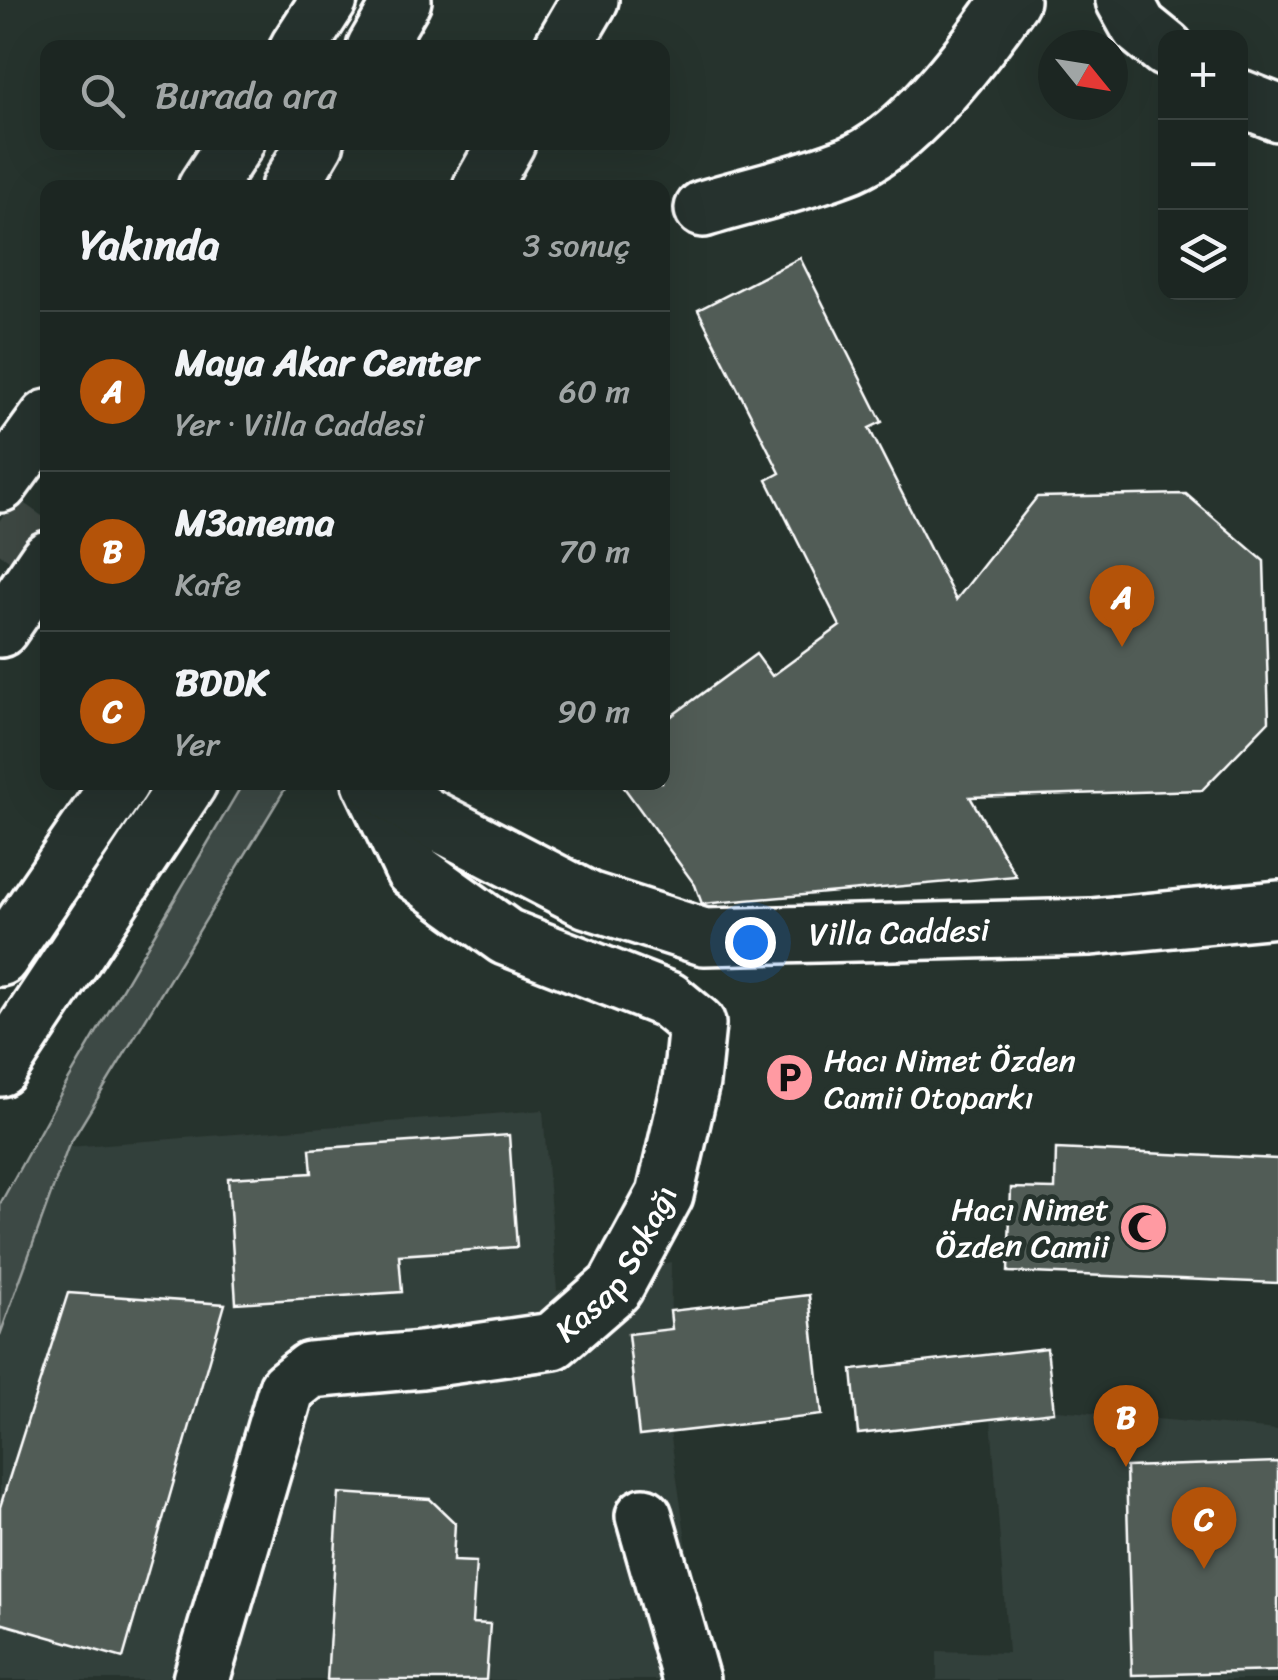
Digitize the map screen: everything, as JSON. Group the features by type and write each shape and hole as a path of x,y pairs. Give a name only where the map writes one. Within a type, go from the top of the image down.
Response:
{"main road":[{"path":"303,40 329,0"},
{"path":"379,40 402,0"},
{"path":"567,40 590,0"},
{"path":"704,209 854,163 913,121 985,37 1011,0"},
{"path":"1124,0 1139,27 1158,42"},
{"path":"1248,101 1278,113"},
{"path":"211,180 231,150"},
{"path":"294,180 311,150"},
{"path":"486,180 502,150"},
{"path":"0,484 40,429"},
{"path":"0,629 40,571"},
{"path":"0,958 116,790"},
{"path":"0,1068 184,790"},
{"name":"Kasap Sokağı","path":"200,1680 287,1388 310,1370 422,1360 552,1341 614,1287 666,1195 691,1082 697,1024 668,1000 506,937 413,870 377,790"},
{"name":"Villa Caddesi","path":"386,790 588,900 704,937 1091,927 1278,909"},
{"path":"644,1516 691,1680"}],"shaded area":[{"path":"239,790 284,790 68,1147 0,1335 0,1204"},
{"path":"543,1110 557,1291 671,1262 670,1431 689,1561 716,1680 0,1680 0,1335 68,1147"},
{"path":"990,1404 1278,1430 1278,1680 934,1680 937,1651 1008,1653"}],"building":[{"path":"800,258 882,422 869,428 956,600 1037,497 1186,494 1264,561 1269,721 1202,790 970,797 1016,876 702,904 695,885 626,790 670,790 670,717 756,654 772,676 840,626 767,480 780,473 698,310"},
{"path":"509,1135 517,1247 399,1255 402,1292 236,1303 228,1178 312,1173 310,1149"},
{"name":"Hacı Nimet Özden Camii","path":"1056,1149 1278,1159 1278,1283 1008,1272 1011,1188 1055,1189"},
{"path":"68,1293 225,1304 123,1658 0,1623 0,1507"},
{"path":"809,1295 822,1415 639,1436 628,1334 672,1329 670,1311"},
{"path":"1047,1348 1054,1412 858,1434 852,1370"},
{"path":"1278,1462 1278,1671 1132,1675 1126,1467"},
{"path":"339,1493 430,1499 455,1523 453,1561 476,1562 472,1623 490,1624 486,1680 327,1680"}],"tunnel":[{"path":"0,520 40,548"}],"place":[{"name":"Maya Akar Center","path":"1122,647"},
{"name":"Hacı Nimet Özden Camii Otoparkı","path":"789,1078"},
{"name":"Hacı Nimet Özden Camii","path":"1144,1227"},
{"name":"M3anema","path":"1126,1467"},
{"name":"BDDK","path":"1204,1569"}]}
